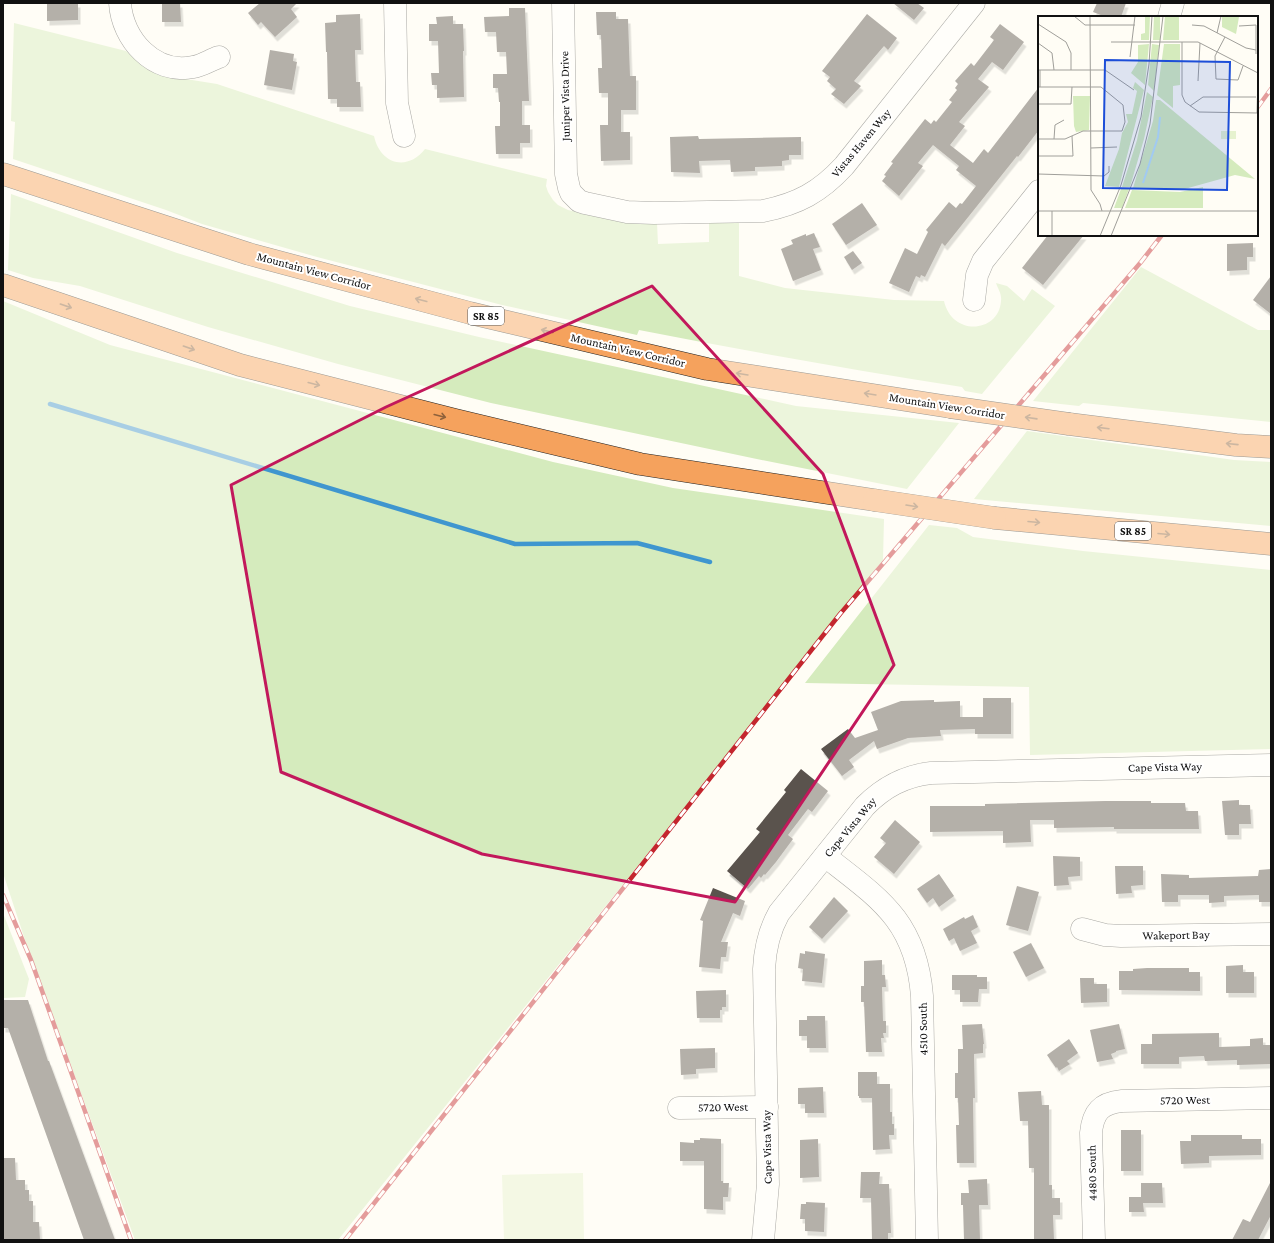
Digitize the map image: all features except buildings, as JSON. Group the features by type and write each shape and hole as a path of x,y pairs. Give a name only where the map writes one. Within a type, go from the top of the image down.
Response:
{"highway":[{"name":"Mountain View Corridor","path":"3,174 249,254 470,313 707,368 950,407 1069,424 1236,445 1271,447"},
{"name":"SR 85","path":"3,284 240,365 455,420 640,464 995,518 1271,544"}],"street":[{"path":"120,3 123,21 131,37 143,52 158,62 177,68 192,68 219,57"},
{"path":"395,3 397,103 404,136"},
{"name":"Juniper Vista Drive","path":"563,3 566,174 569,188"},
{"name":"Vistas Haven Way","path":"569,188 575,197 585,203 635,213 763,211 794,203 821,188 844,166 974,3"},
{"path":"1170,16 1173,3"},
{"path":"974,300 978,275 983,262 1038,192"},
{"name":"Cape Vista Way","path":"763,1240 768,1194 764,969 766,945 779,913 874,796 894,783 918,774 944,772 1271,765"},
{"name":"4510 South","path":"825,856 876,896 888,908 907,936 918,966 922,996 927,1240"},
{"name":"Wakeport Bay","path":"1082,929 1105,935 1121,936 1271,934"},
{"name":"5720 West","path":"1100,1109 1110,1103 1122,1102 1271,1098"},
{"name":"5720 West","path":"679,1108 767,1107"},
{"name":"4480 South","path":"1094,1240 1091,1133 1093,1119 1100,1109"}],"highlighted area":[{"path":"652,286 823,474 894,665 735,902 482,854 281,772 231,485 386,407"}],"green space":[{"path":"14,23 126,51 147,68 167,76 217,84 374,136 377,146 382,153 395,162 410,161 425,149 547,179 546,186 553,200 558,205 568,210 615,220 657,223 658,244 709,242 709,221 739,220 739,276 785,288 894,300 944,301 949,313 956,321 965,325 975,326 984,325 992,320 998,312 1001,298 996,283 1007,286 1024,301 1032,289 1055,306 982,394 965,391 962,387 800,360 639,330 637,335 502,305 317,257 202,224 166,210 13,159 15,122 11,121"},
{"path":"11,194 177,253 350,306 479,337 796,406 959,423 907,489 491,403 338,364 208,327 80,286 33,278 8,270"},
{"path":"1141,267 1258,330 1271,330 1271,422 1083,403 1079,406 1033,401"},
{"path":"3,301 110,345 553,462 673,488 884,519 883,560 338,1240 135,1240 27,946 3,873"},
{"path":"1027,431 1234,460 1271,462 1271,526 974,499"},
{"path":"929,525 957,528 973,537 1083,551 1271,570 1271,749 1030,755 1029,687 805,683"},
{"path":"3,913 29,979 25,997 3,998"},
{"path":"583,1173 584,1240 504,1240 502,1175"}],"waterway":[{"path":"50,404 515,544 637,543 710,562"}],"railway":[{"path":"1258,107 1271,89"},
{"path":"345,1240 840,614 1141,262 1161,236"},
{"path":"3,895 31,960 131,1240"}]}
